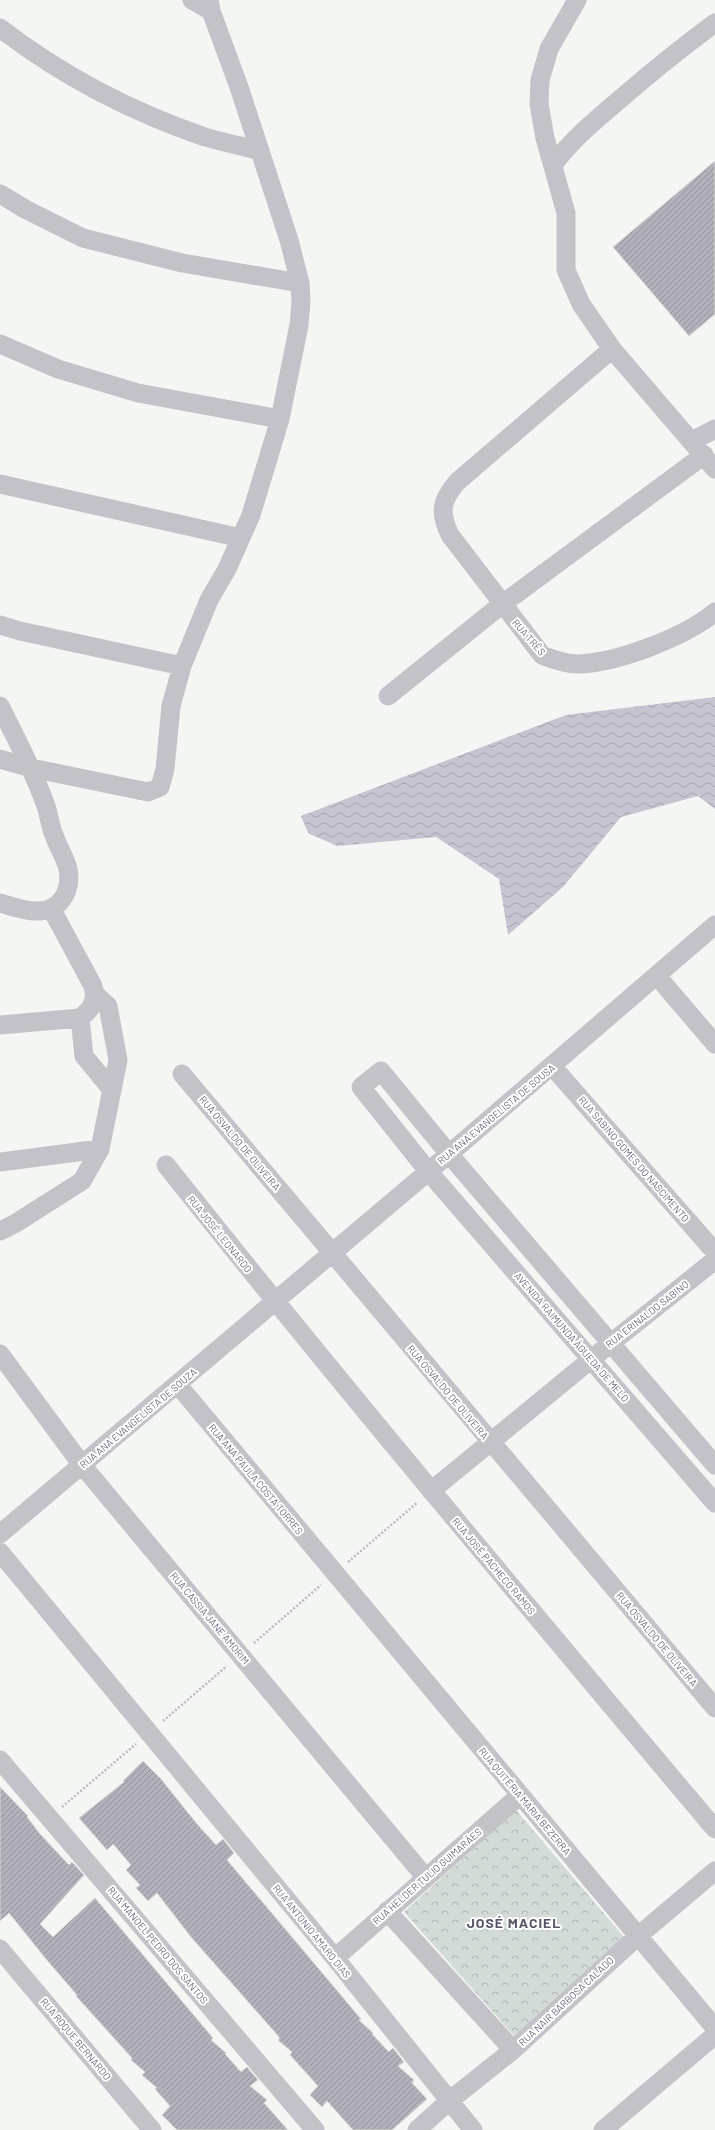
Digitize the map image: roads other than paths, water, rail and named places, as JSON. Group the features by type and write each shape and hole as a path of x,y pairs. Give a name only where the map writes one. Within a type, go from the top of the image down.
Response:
{"street":[{"path":"0,759 31,768 148,792 156,790 160,787 163,780 172,706 182,666 208,600 227,569 252,515 280,419 299,325 301,302 300,283 289,240 258,150 239,87 210,6 192,0"},
{"path":"578,0 549,50 540,80 540,104 544,131 566,213 566,270 581,304 612,349 704,455"},
{"path":"553,165 565,148 682,47 715,23"},
{"path":"0,28 17,41 81,81 146,115 206,137 258,150"},
{"path":"0,194 25,209 83,238 182,263 300,283"},
{"path":"0,344 58,369 138,393 280,419"},
{"name":"RUA TRÊS","path":"612,349 458,482 448,492 443,505 442,519 450,535 542,655 557,662 576,664 596,662 625,655 676,637 715,612"},
{"path":"388,696 502,604 704,455 715,429"},
{"path":"0,484 241,538"},
{"path":"0,625 20,631 182,666"},
{"path":"0,706 31,768 46,806 54,836 68,869 68,890 61,900 50,908 36,911 0,903"},
{"path":"0,1025 80,1018 89,1012 94,1002 95,994 93,986 50,908"},
{"name":"RUA ANA EVANGELISTA DE SOUSA","path":"275,1302 658,976 715,925"},
{"path":"658,976 715,1044"},
{"path":"0,1231 16,1224 82,1181 100,1149 118,1060 108,1006 95,994"},
{"path":"80,1018 84,1056 112,1090"},
{"name":"RUA SABINO GOMES DO NASCIMENTO","path":"552,1066 715,1252"},
{"name":"AVENIDA RAIMUNDA ÀGUEDA DE MELO","path":"449,1154 381,1070 361,1087 428,1171 715,1503"},
{"name":"RUA OSVALDO DE OLIVEIRA","path":"182,1074 715,1708"},
{"path":"0,1162 100,1149"},
{"path":"449,1154 715,1465"},
{"name":"RUA JOSÉ LEONARDO","path":"166,1165 275,1302"},
{"name":"RUA ERINALDO SABINO","path":"431,1491 611,1342 715,1260"},
{"name":"RUA ANA EVANGELISTA DE SOUZA","path":"0,1534 275,1302"},
{"name":"RUA JOSÉ PACHECO RAMOS","path":"275,1302 431,1491 715,1829"},
{"name":"RUA CASSIA JANE AMORIM","path":"0,1354 82,1465 426,1878"},
{"name":"RUA ANA PAULA COSTA TORRES","path":"178,1384 335,1573"},
{"name":"RUA ANTONIO AMARO DIAS","path":"0,1552 334,1958 473,2130"},
{"name":"RUA QUITÉRIA MARIA BEZERRA","path":"335,1573 715,2028"},
{"name":"RUA MANOEL PEDRO DOS SANTOS","path":"0,1760 315,2130"},
{"name":"RUA HELDER TULIO GUIMARÃES","path":"334,1958 520,1795"},
{"name":"RUA NAIR BARBOSA CALADO","path":"417,2130 449,2101 513,2050 638,1936 715,1871"},
{"path":"387,1912 513,2050"},
{"name":"RUA ROQUE BERNARDO","path":"0,1949 152,2130"},
{"path":"603,2130 715,2035"}],"water":[{"path":"715,697 715,809 698,796 621,817 563,887 508,935 499,879 436,837 337,846 308,833 301,816 566,715"}],"district":[{"name":"JOSÉ MACIEL","path":"514,1922"}]}
